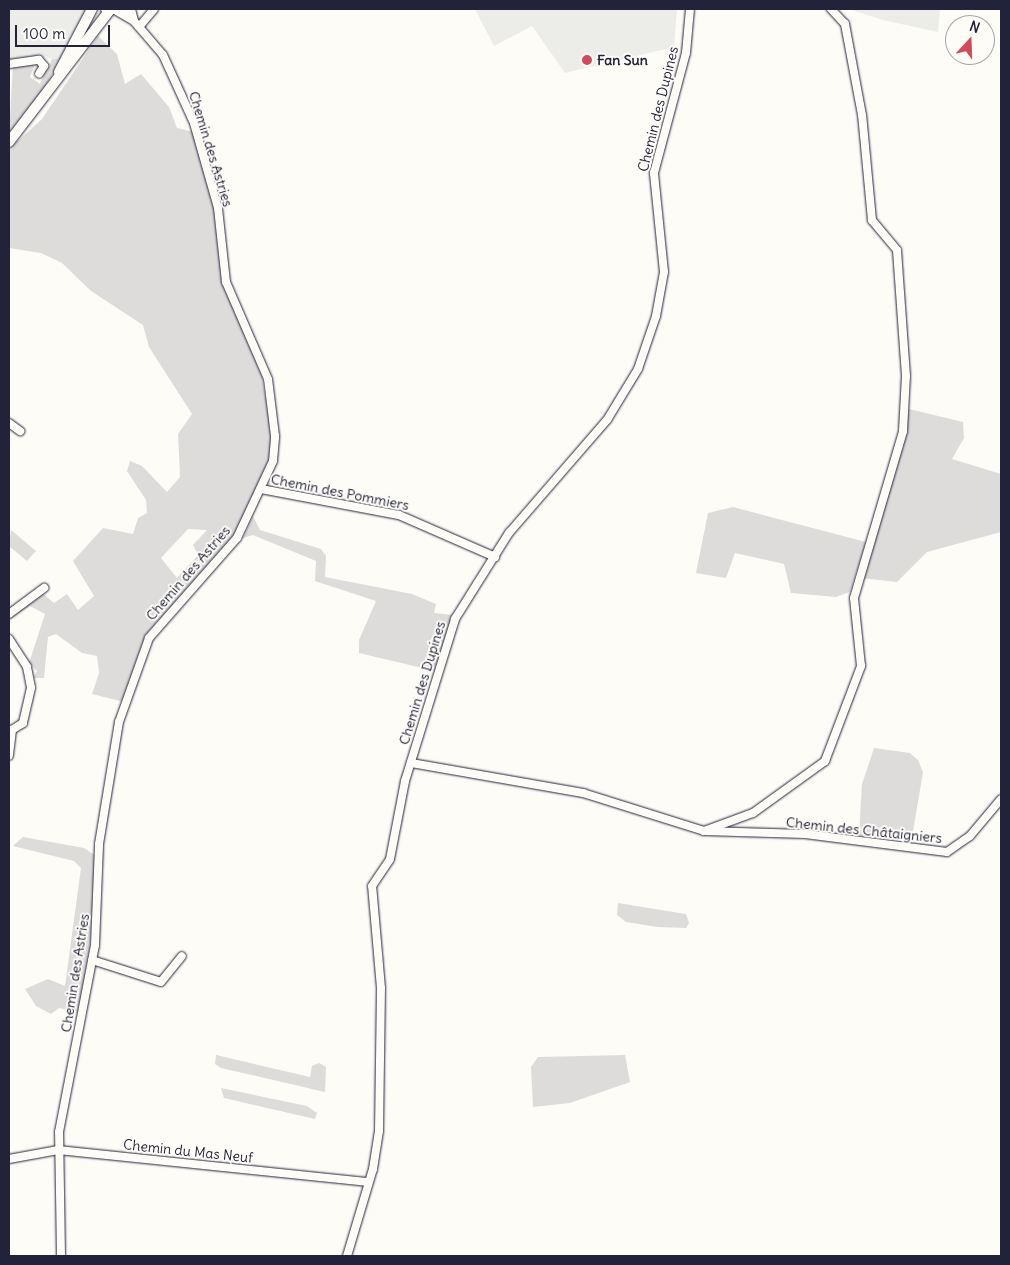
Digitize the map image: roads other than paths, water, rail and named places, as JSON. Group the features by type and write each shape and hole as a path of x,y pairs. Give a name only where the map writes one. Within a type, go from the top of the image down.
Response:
{"main road":[{"path":"52,88 92,9"},
{"path":"9,142 114,10"}],"street":[{"name":"Chemin des Astries","path":"131,9 136,24"},
{"path":"136,24 154,9"},
{"name":"Chemin des Dupines","path":"347,1256 366,1182 373,1169 379,1131 382,1079 381,988 370,898 375,881 390,859 411,763 455,619 509,533 621,403 638,370 656,316 664,272 654,173 686,53 690,9"},
{"path":"704,831 753,813 825,761 861,666 854,598 898,456 906,376 897,250 872,220 862,115 845,24 831,9"},
{"name":"Chemin des Astries","path":"61,1256 58,1150 92,960 100,895 99,844 119,722 149,638 237,538 273,461 275,436 268,379 226,282 218,208 194,123 174,71 136,24 114,10"},
{"path":"9,64 39,60 44,66 40,74"},
{"path":"9,423 20,431"},
{"name":"Chemin des Pommiers","path":"261,489 399,515 495,557"},
{"path":"9,614 44,588"},
{"path":"9,640 27,667 31,688 23,723 12,730 9,756"},
{"name":"Chemin des Châtaigniers","path":"411,763 583,793 704,831 805,834 947,852 970,836 1001,799"},
{"path":"92,960 161,982 182,956"},
{"name":"Chemin du Mas Neuf","path":"9,1159 58,1150 366,1182"}],"place":[{"name":"Fan Sun","path":"587,60"}]}
